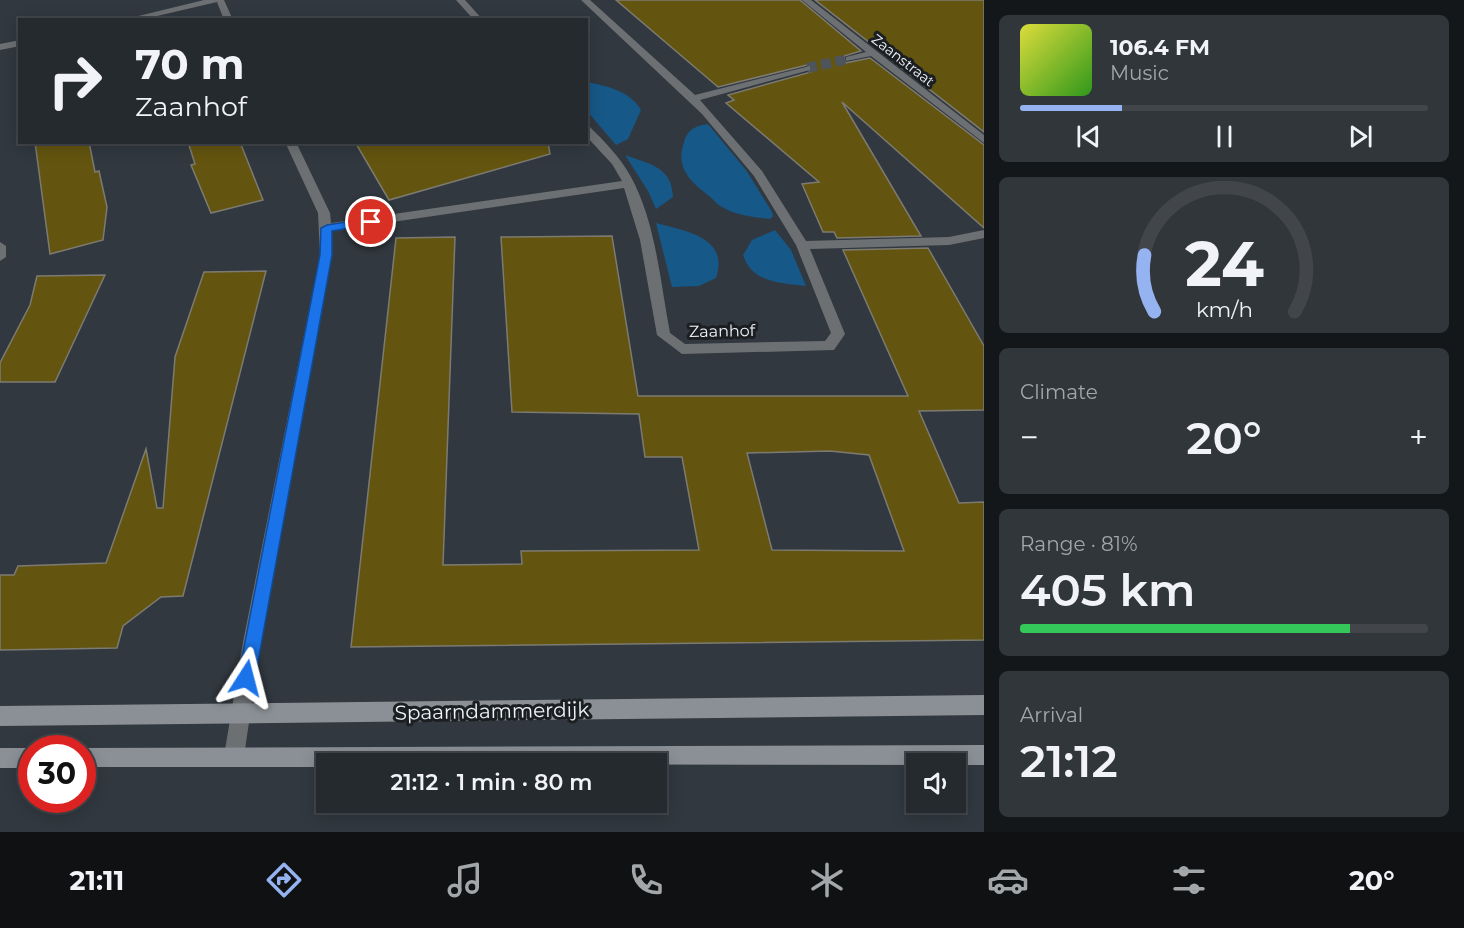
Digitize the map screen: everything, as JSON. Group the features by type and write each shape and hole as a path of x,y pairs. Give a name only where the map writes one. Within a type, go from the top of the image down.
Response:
{"street":[{"path":"135,18 218,0 228,18"},
{"path":"460,0 477,18"},
{"name":"Zaanhof","path":"585,0 695,98 754,167 802,245 838,334 829,346 682,349 664,335 641,225 629,184 610,154 588,131"},
{"name":"Zaanstraat","path":"806,0 984,140"},
{"path":"0,47 18,43"},
{"path":"849,59 872,53"},
{"path":"695,98 807,68"},
{"path":"234,756 326,255 327,228 324,213 291,144"},
{"path":"327,228 629,184"},
{"path":"802,245 948,241 984,234"},
{"path":"0,246 0,257"},
{"name":"Spaarndammerdijk","path":"0,716 984,705"},
{"path":"96,757 984,755"},
{"path":"0,758 18,758"}],"shaded area":[{"path":"588,82 617,90 631,98 641,110 628,139 616,145 588,112"},
{"path":"708,124 746,170 772,212 773,216 770,219 729,211 696,185 686,173 681,159 686,138 693,129"},
{"path":"625,155 651,164 664,173 672,187 673,197 656,209 648,191"},
{"path":"656,223 691,233 711,245 717,253 719,264 716,278 699,286 672,287"},
{"path":"775,230 791,250 806,286 768,280 753,271 747,264 743,255 752,240"}],"building":[{"path":"616,0 800,0 861,51 844,56 845,63 870,58 984,145 984,228 842,102 921,236 837,238 834,232 823,232 802,184 819,182 726,103 734,100 728,95 811,72 811,64 718,87"},
{"path":"815,0 984,0 984,132"},
{"path":"35,144 89,144 95,172 99,171 107,207 103,240 50,254"},
{"path":"189,144 241,144 263,200 211,213 191,165 195,164"},
{"path":"356,144 548,144 550,154 389,200"},
{"path":"612,236 638,396 908,396 843,250 928,248 984,346 984,410 919,411 959,503 984,502 984,640 351,647 396,238 455,237 443,565 522,564 521,551 699,550 682,457 645,457 639,414 512,412 501,237","holes":["830,451 869,455 904,551 772,550 747,453"]},
{"path":"266,271 183,596 161,597 123,626 117,648 0,650 0,575 14,575 18,566 106,563 146,449 157,508 163,508 175,357 204,272"},
{"path":"105,275 55,382 0,382 0,363 30,305 37,276"}],"tunnel":[{"path":"807,68 849,59"}],"route":[{"path":"246,678 326,255 327,228 371,222"}]}
